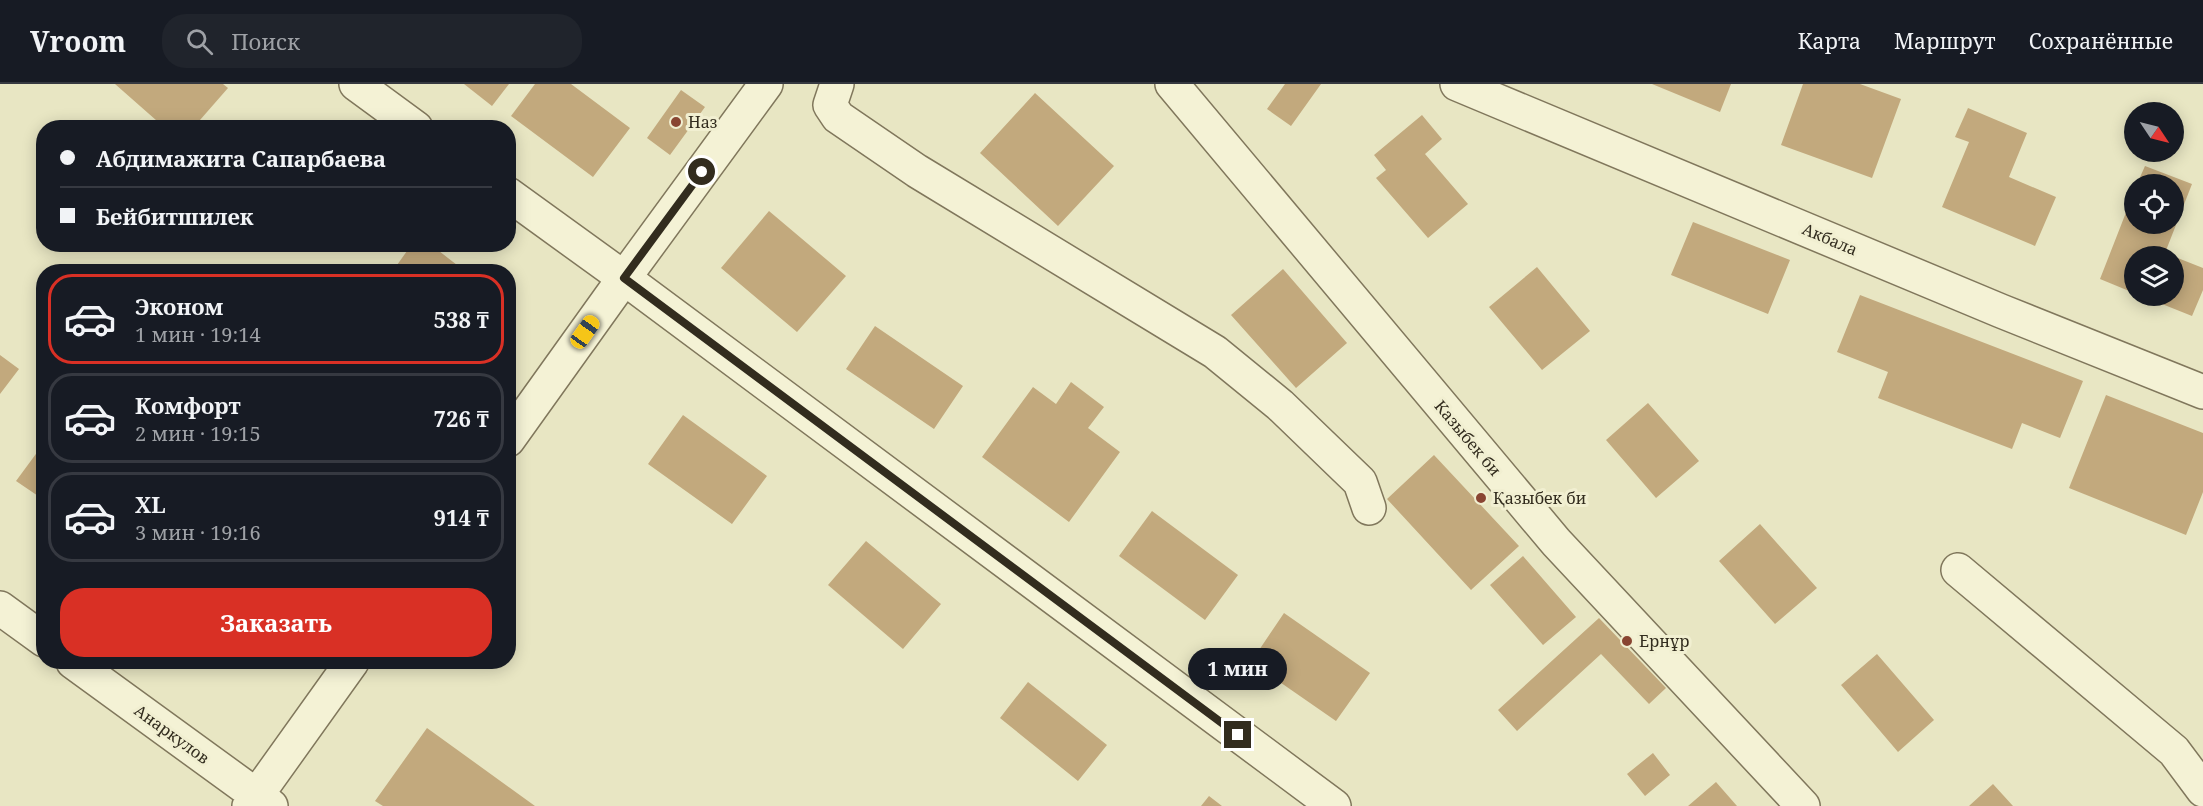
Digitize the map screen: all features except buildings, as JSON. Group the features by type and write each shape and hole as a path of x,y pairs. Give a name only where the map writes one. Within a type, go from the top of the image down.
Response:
{"street":[{"path":"356,84 405,120"},
{"path":"516,429 766,84"},
{"path":"837,84 830,105 838,117 917,171 1215,352 1280,405 1360,482 1369,507"},
{"name":"Казыбек би","path":"1172,84 1556,542 1803,806"},
{"name":"Акбала","path":"1457,84 2001,311 2203,392"},
{"path":"516,200 1334,806"},
{"path":"1958,570 2174,751 2203,790"},
{"path":"0,608 36,634"},
{"name":"Анаркулов","path":"82,669 259,803"},
{"path":"259,803 347,669"}],"place":[{"name":"Наз","path":"676,122"},
{"name":"Қазыбек би","path":"1481,498"},
{"name":"Ернұр","path":"1627,641"}],"route":[{"path":"702,172 624,278 1238,735"}]}
